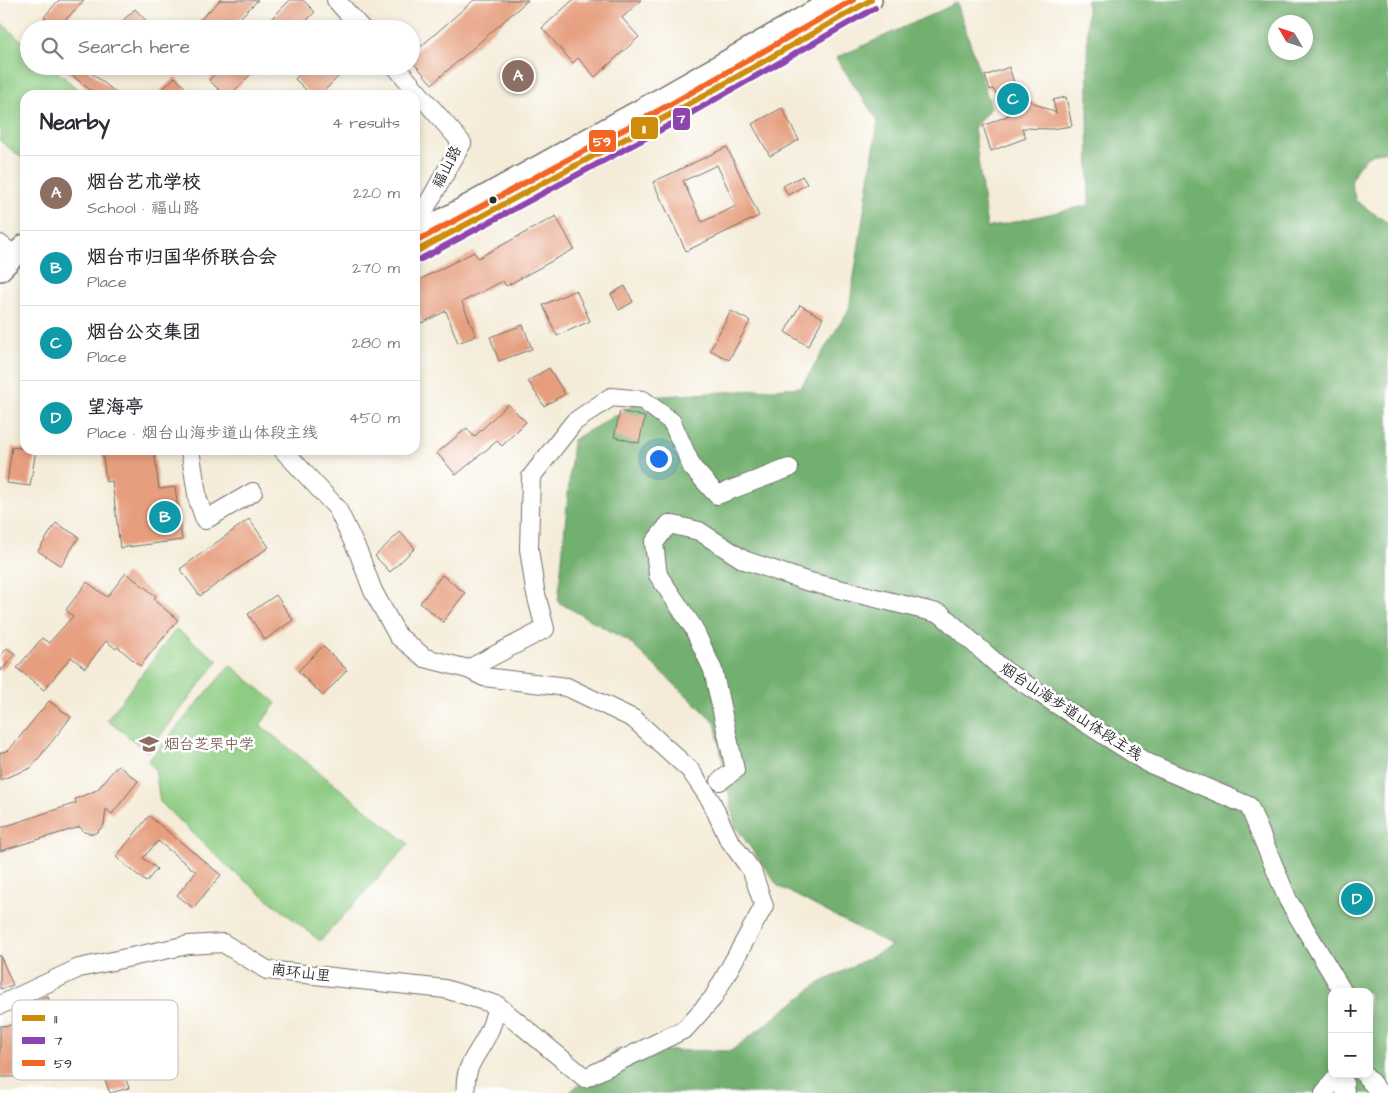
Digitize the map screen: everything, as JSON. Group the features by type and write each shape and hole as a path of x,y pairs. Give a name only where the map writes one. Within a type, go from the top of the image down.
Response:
{"main road":[{"path":"420,231 666,96 834,0"},
{"path":"420,249 675,112 872,0"},
{"path":"7,252 20,235"}],"street":[{"path":"336,0 354,20"},
{"name":"福山路","path":"403,75 416,90"},
{"name":"福山路","path":"420,95 462,143 420,218"},
{"path":"468,669 545,629 535,590 529,549 531,477 574,422 611,397 643,400 672,422 692,467 716,495 789,468"},
{"path":"191,455 198,500 205,520 253,492"},
{"path":"288,455 337,508 359,554 373,591 398,636 425,658 468,669 484,678 567,687 634,719 690,770 728,838 752,871 764,906 714,998 685,1029 585,1078 498,1005 489,1032 469,1067 465,1079 466,1093"},
{"name":"烟台山海步道山体段主线","path":"720,781 735,770 712,670 693,627 658,575 654,543 669,524 699,531 744,560 806,582 941,614 1005,671 1146,762 1249,806 1288,900 1341,988"},
{"name":"南环山里","path":"0,1005 78,968 183,946 223,943 267,970 445,989 498,1005"},
{"path":"1324,1093 1336,1078"},
{"path":"1343,1078 1345,1093"},
{"path":"1367,1078 1380,1093"}],"green space":[{"path":"1087,0 1388,0 1388,151 1371,154 1357,167 1351,183 1356,201 1388,223 1388,1093 569,1093 616,1050 731,1051 818,984 892,946 778,886 735,826 715,722 628,641 558,602 573,440 647,397 801,387 849,309 878,121 836,58 957,3 991,107 974,128 987,228 1089,205"},
{"path":"0,22 20,39 20,75 61,75 78,90 20,90 20,156 0,141"},
{"path":"176,629 218,661 148,752 107,720"},
{"path":"230,665 276,703 260,725 409,844 320,941 234,872 160,802 155,769 148,761"}],"building":[{"path":"59,0 84,0 65,20 47,20 44,17"},
{"path":"220,0 258,0 238,20 200,20"},
{"path":"290,0 303,0 315,12 307,20 270,20"},
{"path":"474,0 528,0 432,84 420,70 420,47"},
{"path":"573,0 641,0 622,18 639,37 595,77 578,58 573,63 542,28"},
{"path":"135,9 145,20 123,20"},
{"path":"1009,67 1015,86 1018,85 1030,101 1056,113 1053,100 1066,97 1072,126 1051,129 1022,128 1026,138 991,151 983,126 1009,115 993,89 990,90 985,76"},
{"path":"72,75 94,75 113,90 90,90"},
{"path":"214,75 250,75 235,90 219,90 209,80"},
{"path":"299,75 340,75 325,90 306,90 295,79"},
{"path":"175,77 187,90 161,90"},
{"path":"782,108 799,140 770,156 752,124"},
{"path":"727,147 759,216 686,251 653,182","holes":["717,165 736,206 702,222 683,181"]},
{"path":"802,176 807,184 788,195 783,186"},
{"path":"556,216 574,249 506,286 503,281 462,302 476,336 458,343 446,311 422,323 420,319 420,279 474,252 478,258"},
{"path":"625,286 633,302 619,310 611,294"},
{"path":"576,290 590,321 557,336 543,305"},
{"path":"800,305 823,318 808,346 785,332"},
{"path":"731,311 750,321 729,360 710,350"},
{"path":"523,325 532,349 499,361 490,337"},
{"path":"549,368 565,394 544,406 528,381"},
{"path":"508,404 526,422 502,446 497,441 456,475 437,453 467,428 474,437"},
{"path":"620,411 645,417 639,443 614,437"},
{"path":"12,447 20,448 20,455 35,455 30,486 7,483"},
{"path":"103,455 155,455 159,489 175,487 182,540 120,548 112,481 106,482"},
{"path":"249,519 269,547 200,596 180,569"},
{"path":"56,523 79,537 61,566 38,551"},
{"path":"400,532 415,548 390,572 375,556"},
{"path":"126,573 156,596 154,600 178,620 140,666 118,647 116,649 106,641 85,668 71,657 44,690 17,668 42,638 49,643 73,616 66,610 87,582 107,597"},
{"path":"442,575 465,593 443,622 420,603"},
{"path":"276,595 293,620 265,640 248,614"},
{"path":"323,646 347,670 323,696 298,671"},
{"path":"7,648 15,654 0,672 0,657"},
{"path":"49,701 71,717 31,768 0,780 0,753 9,750"},
{"path":"118,765 138,781 112,814 106,809 104,825 97,832 93,834 84,832 80,827 0,851 0,828 76,803 75,799 97,790"},
{"path":"149,816 221,875 193,908 177,895 196,872 158,841 143,858 157,869 146,882 116,857"},
{"path":"1360,888 1369,906 1355,913 1346,895"},
{"path":"0,955 13,985 0,989"},
{"path":"48,996 49,1000 38,1000"},
{"path":"12,1025 12,1077 0,1077 0,1026"},
{"path":"105,1080 126,1080 129,1088 110,1093"}],"transit line":[{"name":"59","path":"420,239 671,104 853,0"},
{"name":"11","path":"420,249 675,112 871,0"},
{"name":"7","path":"420,259 679,120 875,8"}],"place":[{"name":"烟台艺术学校","path":"518,76"},
{"name":"烟台公交集团","path":"1013,99"},
{"name":"烟台市归国华侨联合会","path":"165,517"},
{"name":"烟台芝罘中学","path":"149,744"},
{"name":"望海亭","path":"1357,899"}]}
